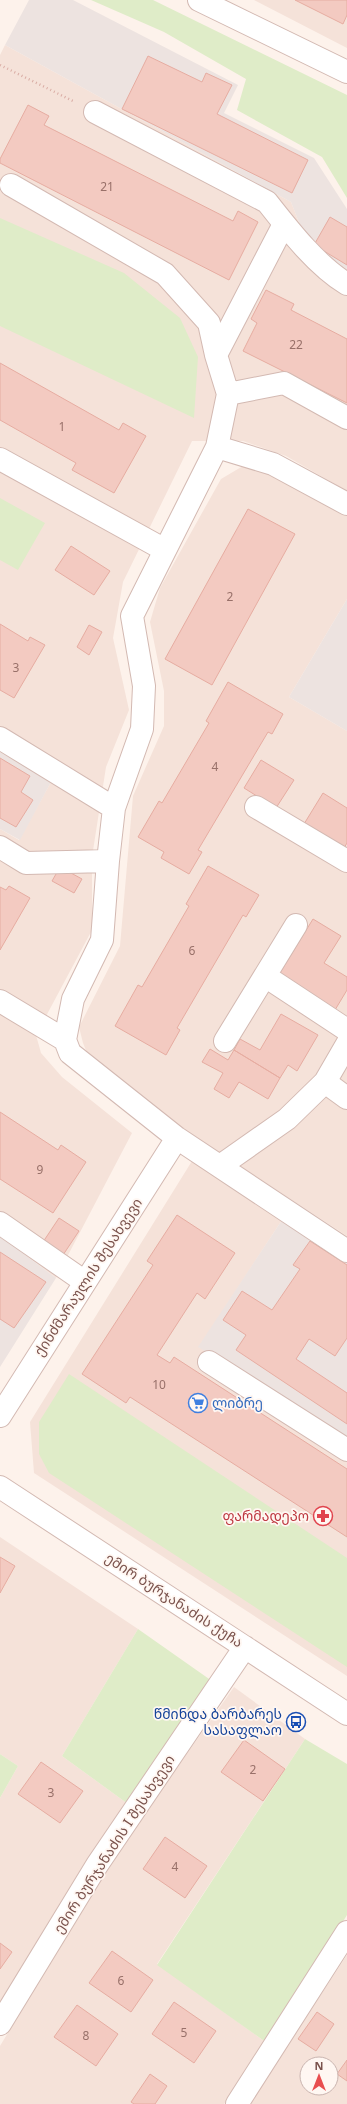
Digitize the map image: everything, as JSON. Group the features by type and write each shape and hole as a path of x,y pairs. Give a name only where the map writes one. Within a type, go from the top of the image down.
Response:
{"street":[{"path":"199,0 347,72"},
{"path":"95,112 267,202 284,224 334,276 347,284"},
{"path":"11,185 165,274 209,323 216,355 228,394 217,447 132,616 144,686 142,729 114,808 102,940 73,999 65,1040 70,1053 177,1138 347,1251"},
{"path":"216,355 284,224"},
{"path":"228,394 284,383 347,418"},
{"path":"217,447 273,464 347,504"},
{"path":"0,459 165,550"},
{"path":"0,738 114,808"},
{"path":"256,806 347,861"},
{"path":"0,847 26,863 108,861"},
{"path":"225,1041 296,925"},
{"path":"265,976 347,1030"},
{"path":"0,1002 65,1040"},
{"path":"220,1166 287,1119 325,1082 347,1044"},
{"path":"325,1082 347,1098"},
{"name":"ქინძმარაულის შესახვევი","path":"0,1416 177,1138"},
{"path":"0,1223 85,1282"},
{"path":"209,1362 347,1450"},
{"name":"ემირ ბურჯანაძის ქუჩა","path":"0,1487 347,1714"},
{"name":"ემირ ბურჯანაძის I შესახვევი","path":"0,2024 97,1865 245,1647"},
{"path":"237,2104 347,1932"}],"path":[{"path":"0,64 95,112"}],"shaded area":[{"path":"29,0 73,0 238,85 224,113 314,158 347,209 347,269 307,243 291,202 5,45"},
{"path":"254,0 347,0 347,48"},
{"path":"5,45 291,202 307,243 347,269 347,491 286,456 243,441 192,441 123,582 113,638 129,710 106,767 92,857 92,930 36,1035 41,1053 62,1077 132,1133 56,1278 0,1236 0,829 19,840 51,782 0,752 0,55"},
{"path":"243,466 262,468 347,515 347,599 289,697 347,731 347,1236 174,1123 90,1060 83,1043 79,1027 120,946 133,796 164,726 164,691 150,622 160,588 221,479"},
{"path":"347,599 347,731 289,697"},
{"path":"0,752 51,782 20,840 0,829"},
{"path":"192,1161 282,1220 199,1347 347,1440 347,1676 34,1473 30,1422"},
{"path":"282,1220 347,1263 347,1440 198,1347"},
{"path":"0,1236 56,1278 0,1367"},
{"path":"0,1537 138,1629 62,1756 128,1804 93,1853 0,2002 0,1798 18,1766 0,1754"},
{"path":"234,1687 305,1739 157,1964 267,2043 224,2104 0,2104 0,2046 114,1857"},
{"path":"347,1955 347,2104 249,2104"}],"green space":[{"path":"91,0 153,0 347,95 347,198 322,157 237,110 246,79 164,32"},
{"path":"0,218 124,273 180,318 198,357 194,418 0,326"},
{"path":"0,498 45,523 18,570 0,560"},
{"path":"69,1374 347,1558 347,1667 49,1473 39,1454 39,1422"},
{"path":"138,1629 212,1681 128,1804 62,1756"},
{"path":"305,1739 347,1764 347,1915 267,2043 157,1965"},
{"path":"0,1754 18,1766 0,1798"}],"building":[{"path":"295,0 347,0 347,15 343,24"},
{"path":"148,56 202,82 206,73 232,85 217,114 308,160 292,193 122,109"},
{"path":"28,105 49,116 44,125 233,221 238,211 258,222 229,280 0,163 0,159"},
{"path":"330,217 347,227 347,265 314,245"},
{"path":"266,290 294,304 291,310 347,339 347,403 243,351 257,323 251,319"},
{"path":"0,363 119,430 123,423 146,436 114,493 72,470 76,463 0,420"},
{"path":"248,509 295,534 212,685 165,659"},
{"path":"71,546 110,571 94,595 55,570"},
{"path":"0,624 28,641 30,637 45,645 14,698 0,690"},
{"path":"89,625 102,632 89,655 77,647"},
{"path":"228,682 283,714 272,734 268,732 198,850 202,852 189,874 161,858 164,852 138,837 159,801 162,803 209,723 206,721"},
{"path":"0,758 30,776 21,792 33,800 16,827 0,818"},
{"path":"261,760 294,780 276,808 244,788"},
{"path":"323,793 347,808 347,843 344,848 304,824"},
{"path":"208,866 259,895 246,917 243,915 177,1028 180,1030 166,1055 115,1026 138,985 142,987 189,906 186,904"},
{"path":"60,867 82,879 74,893 52,881"},
{"path":"9,886 30,898 0,950 0,887 6,890"},
{"path":"313,919 341,936 324,963 347,977 347,990 335,1010 278,976"},
{"path":"281,1014 318,1035 297,1071 288,1065 280,1078 234,1050 240,1039 260,1050"},
{"path":"210,1049 228,1060 234,1050 280,1078 268,1099 239,1082 229,1098 214,1089 223,1073 202,1062"},
{"path":"0,1112 58,1150 61,1145 86,1162 53,1213 0,1179"},
{"path":"177,1215 235,1253 205,1299 197,1293 157,1355 170,1363 174,1357 347,1469 347,1537 130,1397 126,1403 82,1374 153,1265 147,1261"},
{"path":"59,1218 79,1231 61,1258 41,1245"},
{"path":"310,1241 347,1265 347,1338 335,1356 309,1339 296,1359 347,1393 347,1424 236,1350 246,1335 223,1320 242,1291 272,1310 300,1269 293,1265"},
{"path":"0,1252 46,1282 14,1328 0,1319"},
{"path":"0,1557 15,1566 0,1593"},
{"path":"244,1740 285,1769 263,1801 221,1772"},
{"path":"41,1762 83,1791 60,1823 18,1794"},
{"path":"165,1837 207,1866 185,1898 143,1869"},
{"path":"0,1943 12,1952 0,1969"},
{"path":"112,1951 153,1980 131,2012 89,1983"},
{"path":"174,2002 216,2031 194,2063 152,2034"},
{"path":"77,2005 118,2034 96,2066 54,2037"},
{"path":"317,2012 334,2024 316,2051 298,2039"},
{"path":"347,2060 347,2081 339,2075 339,2071"},
{"path":"150,2074 167,2086 155,2104 134,2104 131,2102"}],"place":[{"name":"ლიბრე","path":"198,1403"},
{"name":"ფარმადეპო","path":"323,1516"},
{"name":"წმინდა ბარბარეს სასაფლაო","path":"296,1722"}]}
